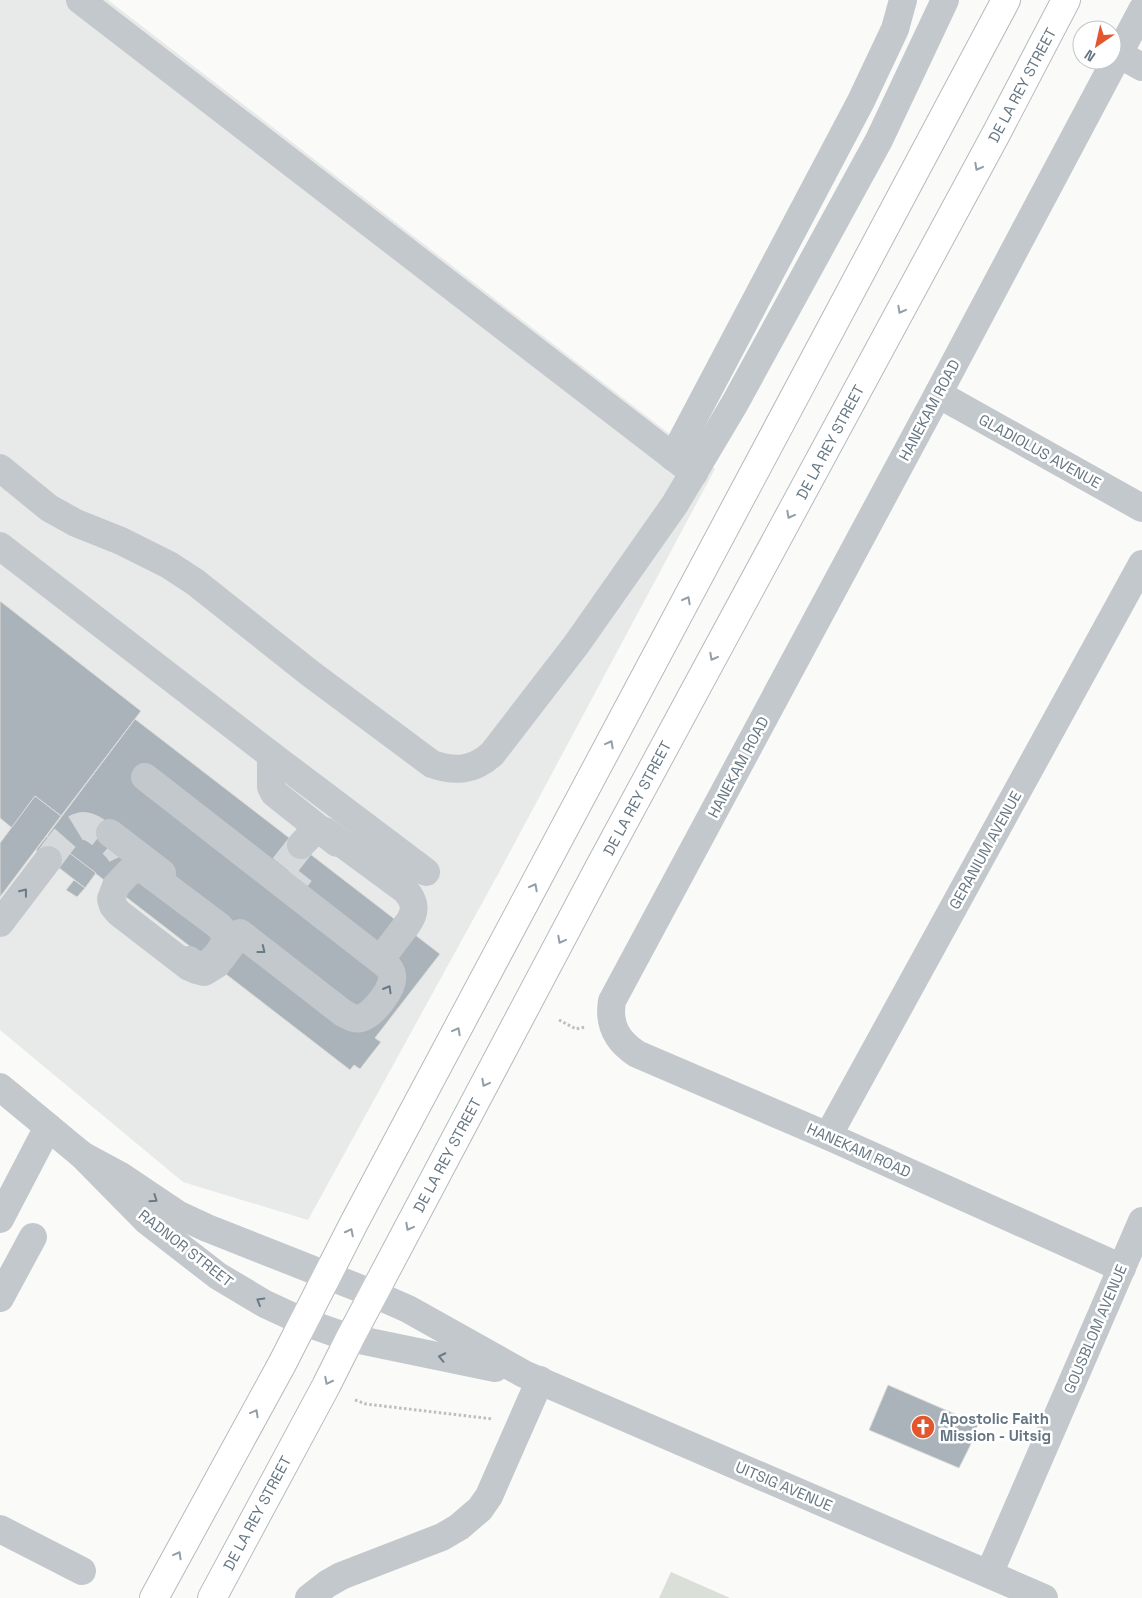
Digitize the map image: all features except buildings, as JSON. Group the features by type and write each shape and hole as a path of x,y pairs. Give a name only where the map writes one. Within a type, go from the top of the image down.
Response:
{"main road":[{"path":"154,1598 304,1322 327,1275 1006,0"},
{"name":"DE LA REY STREET","path":"212,1598 600,866 996,134 1066,0"}],"street":[{"path":"80,0 683,465"},
{"path":"0,468 49,508 76,523 121,541 169,565 195,582 311,674 432,764 445,768 462,769 482,763 492,754 576,645 675,504 683,465 861,101 895,29 903,0"},
{"path":"683,465 735,402 879,140 945,0"},
{"name":"HANEKAM ROAD","path":"1122,1268 828,1136 636,1054 620,1040 614,1028 610,1012 612,1001 938,394 1130,60 1142,10"},
{"name":"GLADIOLUS AVENUE","path":"938,394 1142,508"},
{"path":"0,546 270,755 426,872"},
{"name":"GERANIUM AVENUE","path":"828,1136 1142,564"},
{"path":"270,755 271,786 274,793 408,899 409,910 403,925 380,960"},
{"path":"110,833 352,1018 368,1015 389,990 392,982 390,968 144,777"},
{"path":"301,845 312,832 325,831 405,890 411,896 415,905 412,918 403,925"},
{"path":"0,923 48,860"},
{"path":"214,963 224,943 225,936 219,926 143,869 131,870 114,884 111,899 113,906 119,913 189,967 196,970 204,972 214,963 240,934"},
{"name":"RADNOR STREET","path":"0,1087 82,1155 147,1221 218,1276 265,1304 304,1322 350,1338"},
{"path":"0,1219 48,1127"},
{"name":"RADNOR STREET","path":"82,1155 120,1176 179,1215 207,1228 374,1294"},
{"name":"GOUSBLOM AVENUE","path":"989,1574 1142,1221"},
{"path":"0,1298 33,1237"},
{"name":"UITSIG AVENUE","path":"374,1294 408,1309 532,1377 1044,1598"},
{"name":"UITSIG AVENUE","path":"350,1338 532,1377"},
{"path":"309,1598 341,1576 442,1536 459,1527 480,1510 489,1496 532,1377"},
{"path":"0,1529 82,1571"}],"path":[{"path":"558,1020 576,1029 591,1026"},
{"path":"356,1400 366,1404 502,1420"}],"shaded area":[{"path":"0,0 108,0 715,469 497,876 308,1220 183,1182 0,1030"},
{"path":"671,1572 730,1598 659,1598"}],"tunnel":[{"path":"48,860 74,829 85,826 103,836 116,847 122,856"},
{"path":"301,845 279,873 303,892"}],"place":[{"name":"Apostolic Faith Mission - Uitsig","path":"923,1427"}]}
